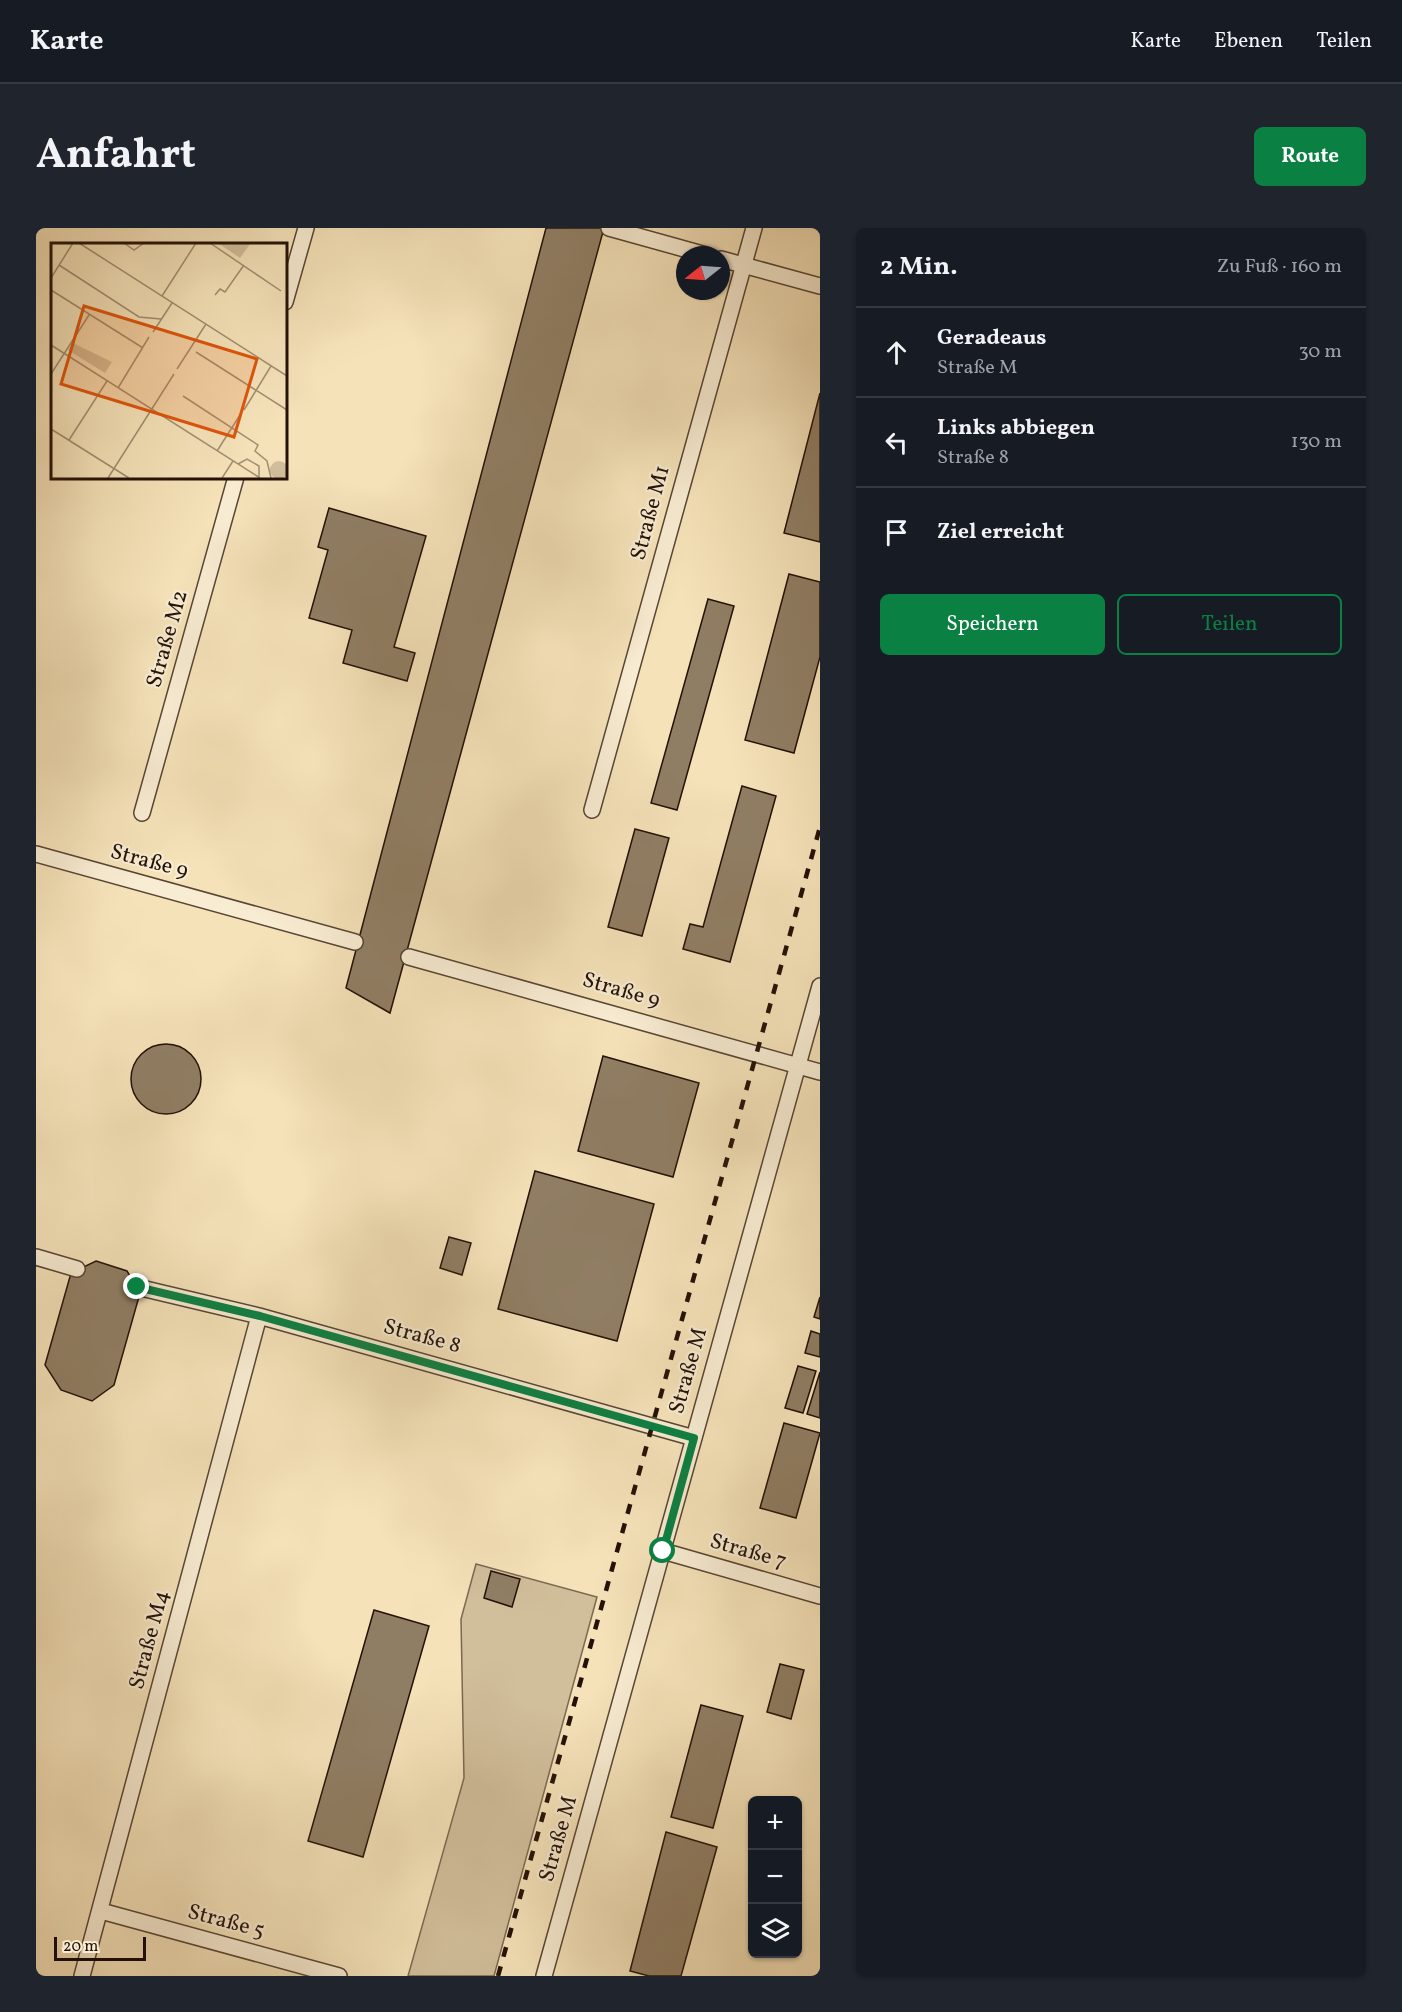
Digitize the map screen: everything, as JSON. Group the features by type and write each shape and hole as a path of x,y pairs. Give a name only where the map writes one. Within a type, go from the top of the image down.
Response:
{"lane":[{"path":"286,298 306,228"},
{"path":"609,228 676,247"},
{"name":"Straße M1","path":"592,810 754,228"},
{"path":"730,261 820,286"},
{"name":"Straße M2","path":"142,813 236,478"},
{"name":"Straße 9","path":"36,854 355,942"},
{"name":"Straße 9","path":"409,957 820,1072"},
{"name":"Straße M","path":"544,1976 820,986"},
{"path":"36,1257 77,1269"},
{"name":"Straße 8","path":"137,1287 260,1316 694,1438"},
{"name":"Straße M4","path":"82,1976 260,1316"},
{"name":"Straße 7","path":"663,1551 820,1596"},
{"name":"Straße 5","path":"101,1911 339,1976"}],"shaded area":[{"path":"476,1564 597,1597 494,1976 408,1976 464,1778 461,1619"}],"building":[{"path":"546,228 604,228 390,1013 346,988"},
{"path":"820,393 820,542 784,533"},
{"path":"329,508 426,536 394,647 415,653 407,681 343,663 352,630 309,618 328,550 318,547"},
{"path":"789,574 820,582 820,657 794,753 745,740"},
{"path":"708,599 734,606 677,810 651,803"},
{"path":"742,786 776,796 730,962 683,949 690,924 703,927"},
{"path":"635,829 669,838 642,936 608,927"},
{"path":"166,1044 179,1047 191,1054 198,1066 201,1079 198,1092 191,1104 179,1111 166,1114 153,1111 141,1104 134,1092 131,1079 134,1066 141,1054 153,1047"},
{"path":"603,1056 699,1083 673,1177 578,1151"},
{"path":"535,1171 654,1204 617,1341 498,1309"},
{"path":"449,1237 471,1243 462,1275 440,1268"},
{"path":"96,1261 127,1271 140,1293 114,1385 92,1401 61,1390 45,1365 71,1273"},
{"path":"820,1297 820,1319 814,1317"},
{"path":"811,1331 820,1334 820,1357 805,1353"},
{"path":"798,1366 816,1371 803,1413 785,1408"},
{"path":"820,1372 820,1418 807,1414"},
{"path":"784,1423 820,1433 796,1518 760,1508"},
{"path":"491,1571 520,1579 512,1607 484,1598"},
{"path":"374,1610 429,1626 363,1857 308,1841"},
{"path":"780,1664 804,1670 791,1719 767,1712"},
{"path":"701,1705 743,1716 713,1828 671,1817"},
{"path":"666,1832 717,1847 681,1976 649,1976 630,1971"}],"railway":[{"path":"498,1976 820,827"}],"route":[{"path":"137,1287 260,1316 694,1438 663,1551"}]}
